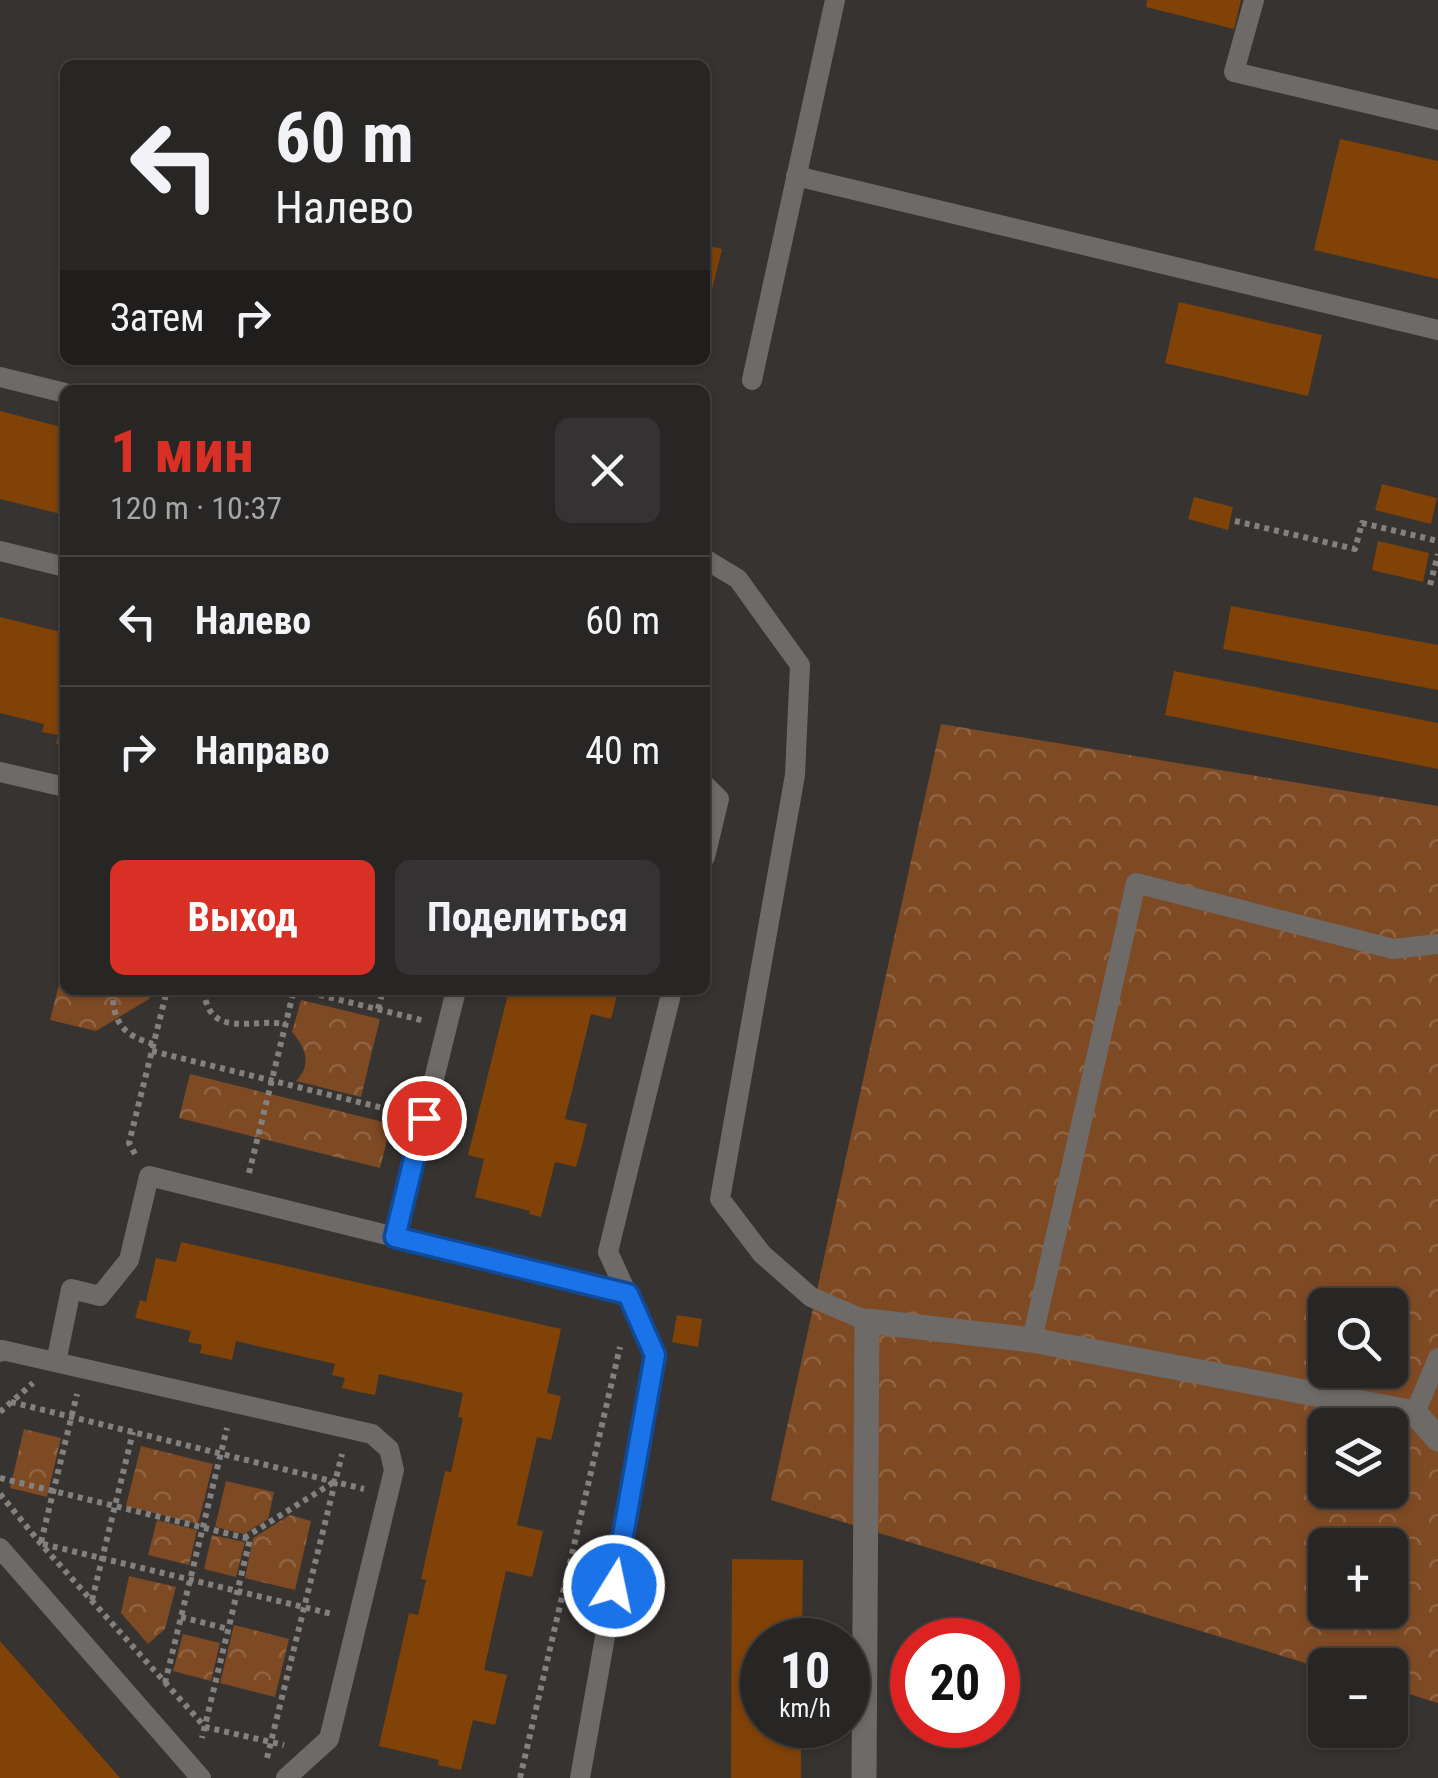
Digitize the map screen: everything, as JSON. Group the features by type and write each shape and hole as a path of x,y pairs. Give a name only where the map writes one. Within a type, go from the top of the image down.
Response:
{"street":[{"path":"864,1778 867,1322 1032,1340 1415,1413 1438,1439"}],"lane":[{"path":"752,380 835,0"},
{"path":"1254,0 1234,72 1438,120"},
{"path":"796,176 1438,330"},
{"path":"0,377 60,392"},
{"path":"0,551 60,566"},
{"path":"710,562 738,579 800,665 795,774 720,1199 762,1254 811,1297 867,1322"},
{"path":"0,772 60,787"},
{"path":"710,790 719,799 710,836"},
{"path":"1032,1340 1136,883 1392,950 1438,944"},
{"path":"395,1237 455,995"},
{"path":"580,1778 655,1355 608,1252 671,995"},
{"path":"56,1362 71,1289 100,1296 129,1260 149,1176 629,1298"},
{"path":"0,1352 372,1434 389,1449 394,1470 329,1739 286,1778"},
{"path":"1415,1413 1438,1358"},
{"path":"0,1548 201,1778"}],"path":[{"path":"1235,521 1356,548 1362,523 1438,541"},
{"path":"1430,585 1438,554"},
{"path":"113,995 115,1016 123,1028 153,1048 424,1118"},
{"path":"138,1159 130,1144 166,995"},
{"path":"205,995 212,1012 236,1026 286,1024"},
{"path":"242,1199 295,995"},
{"path":"318,995 447,1026"},
{"path":"378,1009 381,995"},
{"path":"520,1778 629,1298"},
{"path":"41,1544 83,1369"},
{"path":"10,1402 388,1495"},
{"path":"165,1683 233,1403"},
{"path":"267,1760 348,1429"},
{"path":"92,1600 133,1432"},
{"path":"0,1478 250,1539 204,1727"},
{"path":"244,1538 335,1482"},
{"path":"0,1494 204,1727 315,1752"},
{"path":"27,1540 357,1620"},
{"path":"181,1617 228,1628"}],"green space":[{"path":"941,724 1438,806 1438,1703 1408,1694 1408,1648 1308,1648 1308,1664 771,1500"},
{"path":"60,981 60,995 150,995 96,1031 50,1020"},
{"path":"301,1000 380,1019 361,1097 296,1081 305,1063 304,1050 292,1032"},
{"path":"190,1074 391,1124 380,1168 179,1118"},
{"path":"24,1429 61,1438 47,1497 10,1488"},
{"path":"141,1446 213,1464 198,1524 126,1506"},
{"path":"226,1481 274,1492 268,1519 244,1534 215,1527"},
{"path":"290,1515 311,1521 295,1590 245,1578 253,1538"},
{"path":"157,1520 197,1530 189,1565 148,1555"},
{"path":"212,1535 245,1542 236,1577 204,1569"},
{"path":"129,1576 176,1587 165,1629 148,1644 121,1613"},
{"path":"234,1625 289,1639 275,1697 220,1683"},
{"path":"183,1634 220,1643 211,1681 173,1671"}],"building":[{"path":"1147,0 1241,0 1234,29 1146,7"},
{"path":"1340,139 1438,161 1438,279 1314,250"},
{"path":"710,246 722,249 710,298"},
{"path":"1179,302 1322,335 1308,396 1165,363"},
{"path":"0,411 60,427 60,514 0,499"},
{"path":"1382,484 1437,498 1431,524 1375,510"},
{"path":"1194,497 1233,507 1228,530 1188,519"},
{"path":"1378,541 1429,553 1423,582 1372,570"},
{"path":"1231,606 1438,645 1438,690 1223,649"},
{"path":"0,617 60,632 60,745 56,744 58,735 42,732 44,724 0,713"},
{"path":"1174,671 1438,723 1438,769 1165,715"},
{"path":"508,995 617,995 611,1019 591,1014 565,1119 587,1124 582,1146 576,1167 555,1162 541,1217 475,1197 484,1159 468,1155"},
{"path":"181,1242 561,1329 547,1393 561,1396 553,1432 551,1440 537,1437 517,1525 543,1531 532,1577 506,1571 484,1670 507,1675 495,1725 473,1720 461,1770 438,1765 439,1760 379,1746 409,1613 418,1615 426,1580 421,1579 445,1471 451,1472 463,1418 458,1417 463,1393 379,1374 375,1395 359,1392 342,1388 345,1378 332,1375 335,1364 236,1341 232,1360 200,1353 202,1345 188,1342 191,1331 135,1318 140,1300 146,1302 156,1258 176,1262"},
{"path":"677,1315 702,1319 698,1347 672,1342"},
{"path":"732,1559 803,1560 802,1618 740,1618 740,1748 801,1748 801,1778 731,1778"},
{"path":"0,1641 36,1682 120,1778 0,1778"}],"route":[{"path":"424,1118 395,1237 628,1294 655,1355 614,1586"}]}
